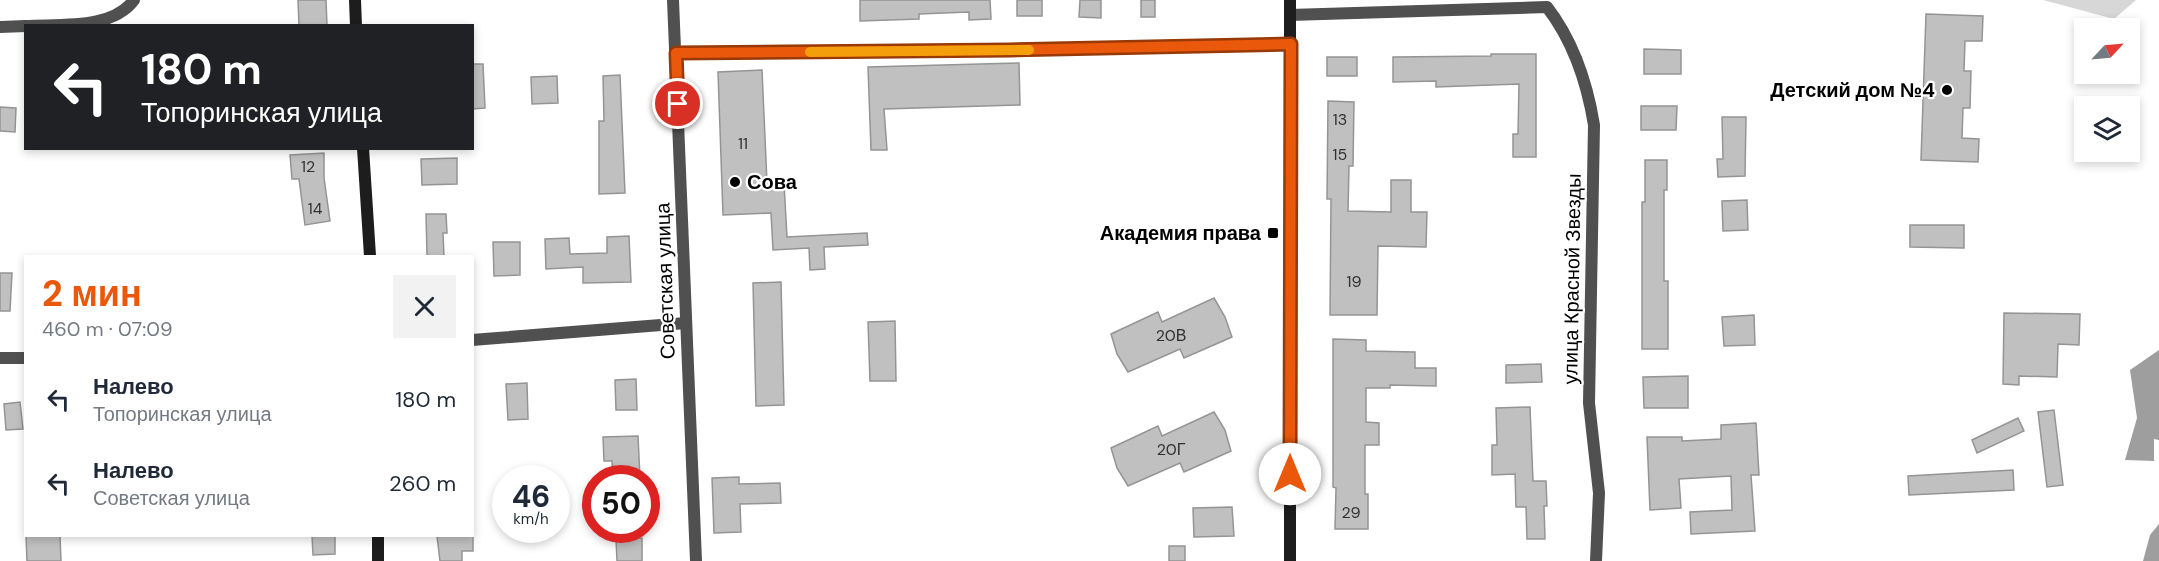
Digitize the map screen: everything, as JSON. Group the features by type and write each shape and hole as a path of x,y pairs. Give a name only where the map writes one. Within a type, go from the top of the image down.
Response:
{"main road":[{"path":"355,0 356,24"},
{"path":"1290,0 1290,561"},
{"path":"363,150 370,255"},
{"path":"378,537 378,561"}],"street":[{"path":"64,24 102,22 127,10 134,0"},
{"name":"Советская улица","path":"674,0 696,561"},
{"name":"улица Красной Звезды","path":"1290,15 1547,7 1562,26 1575,52 1590,98 1593,125 1589,403 1599,493 1596,561"},
{"path":"0,27 24,26"},
{"path":"676,53 1022,50 1291,44"},
{"path":"474,340 686,323"},
{"path":"0,358 24,358"}],"shaded area":[{"path":"2043,0 2136,0 2115,18"},
{"path":"2159,350 2159,440 2154,439 2154,461 2125,460 2137,418 2130,370"},
{"path":"2159,524 2159,561 2143,561 2150,535"}],"building":[{"path":"298,0 326,0 327,24 299,24"},
{"path":"860,0 990,0 991,19 969,20 969,12 919,14 919,19 860,21"},
{"path":"1017,0 1042,0 1042,16 1017,16"},
{"path":"1080,0 1101,0 1101,18 1079,17"},
{"path":"1141,0 1155,0 1155,17 1141,17"},
{"name":"Детский дом №4","path":"1926,14 1983,16 1982,41 1965,41 1964,71 1971,71 1970,108 1963,108 1962,138 1979,139 1978,162 1921,160"},
{"path":"1644,49 1681,50 1681,74 1644,74"},
{"path":"1491,54 1536,54 1536,157 1513,157 1513,134 1518,134 1519,84 1436,87 1436,81 1393,82 1393,57 1491,56"},
{"path":"1327,57 1357,57 1357,76 1327,76"},
{"path":"1019,63 1020,105 884,109 887,150 871,150 868,67"},
{"path":"474,64 483,64 485,108 474,109"},
{"path":"762,70 767,183 784,183 787,237 867,233 868,245 824,247 825,269 810,270 809,248 773,250 771,213 723,215 718,72"},
{"path":"620,75 625,193 599,194 599,121 604,121 603,76"},
{"path":"557,76 558,103 532,104 531,77"},
{"path":"1328,101 1354,102 1353,166 1349,166 1348,211 1391,212 1391,180 1411,180 1411,212 1427,212 1426,247 1378,246 1377,315 1330,315 1331,199 1327,199"},
{"path":"1641,106 1677,106 1676,130 1641,130"},
{"path":"0,107 16,108 15,132 0,131"},
{"path":"1722,117 1746,117 1745,176 1718,177 1717,159 1723,159"},
{"path":"324,153 324,178 330,221 305,225 299,179 292,179 290,155"},
{"path":"457,158 457,184 422,185 421,159"},
{"path":"1645,160 1667,160 1667,190 1664,190 1664,281 1668,281 1668,349 1642,349 1642,202 1645,202"},
{"path":"1747,200 1748,230 1723,231 1722,201"},
{"path":"426,214 446,214 447,233 443,233 444,255 427,255"},
{"path":"1910,225 1964,225 1964,248 1910,247"},
{"path":"629,236 631,282 583,283 583,267 546,269 545,239 569,238 570,254 607,253 607,237"},
{"path":"493,242 520,242 520,275 494,276"},
{"path":"0,273 12,273 10,311 0,311"},
{"path":"781,282 784,405 756,406 753,283"},
{"path":"1214,298 1225,317 1232,337 1184,358 1180,349 1128,372 1117,354 1111,334 1158,312 1162,322"},
{"path":"2004,313 2080,314 2079,345 2058,344 2057,377 2019,376 2019,385 2003,384"},
{"path":"1754,315 1755,345 1724,346 1722,317"},
{"path":"895,321 896,381 870,381 868,322"},
{"path":"1333,339 1366,340 1366,351 1415,352 1415,368 1436,368 1436,386 1390,385 1390,388 1366,388 1366,422 1379,423 1379,445 1365,445 1368,529 1335,529"},
{"path":"1541,364 1542,382 1506,383 1506,365"},
{"path":"1688,376 1688,408 1644,408 1643,377"},
{"path":"636,379 637,410 616,410 615,380"},
{"path":"527,383 528,419 508,420 506,384"},
{"path":"20,402 23,429 6,430 4,404"},
{"path":"1530,407 1533,481 1546,481 1545,539 1527,539 1526,507 1516,507 1515,474 1492,475 1492,445 1497,445 1496,408"},
{"path":"2054,410 2063,485 2047,487 2038,412"},
{"path":"1214,412 1225,430 1231,451 1184,472 1180,463 1128,486 1117,468 1111,448 1158,426 1162,436"},
{"path":"2018,418 2024,431 1977,453 1972,440"},
{"path":"1756,423 1759,475 1751,475 1755,531 1691,534 1690,512 1732,510 1731,476 1679,479 1681,508 1650,510 1647,437 1682,437 1682,441 1721,439 1721,425"},
{"path":"638,436 639,465 612,465 612,461 604,461 603,437"},
{"path":"2013,470 2014,490 1909,495 1908,476"},
{"path":"739,477 739,484 780,483 781,503 740,504 741,532 714,533 712,478"},
{"path":"1232,507 1234,536 1194,537 1193,508"},
{"path":"26,537 60,537 61,561 27,561"},
{"path":"312,537 335,537 335,554 313,555"},
{"path":"437,537 473,537 473,551 462,551 462,561 440,561"},
{"path":"616,543 642,543 642,561 617,561"},
{"path":"1169,546 1185,546 1185,561 1169,561"}],"slow traffic":[{"path":"810,52 1029,50"}],"place":[{"name":"Детский дом №4","path":"1947,90"},
{"name":"Сова","path":"735,182"},
{"name":"Академия права","path":"1273,233"}],"route":[{"path":"678,104 676,53 1010,50 1291,44 1290,474"}]}
